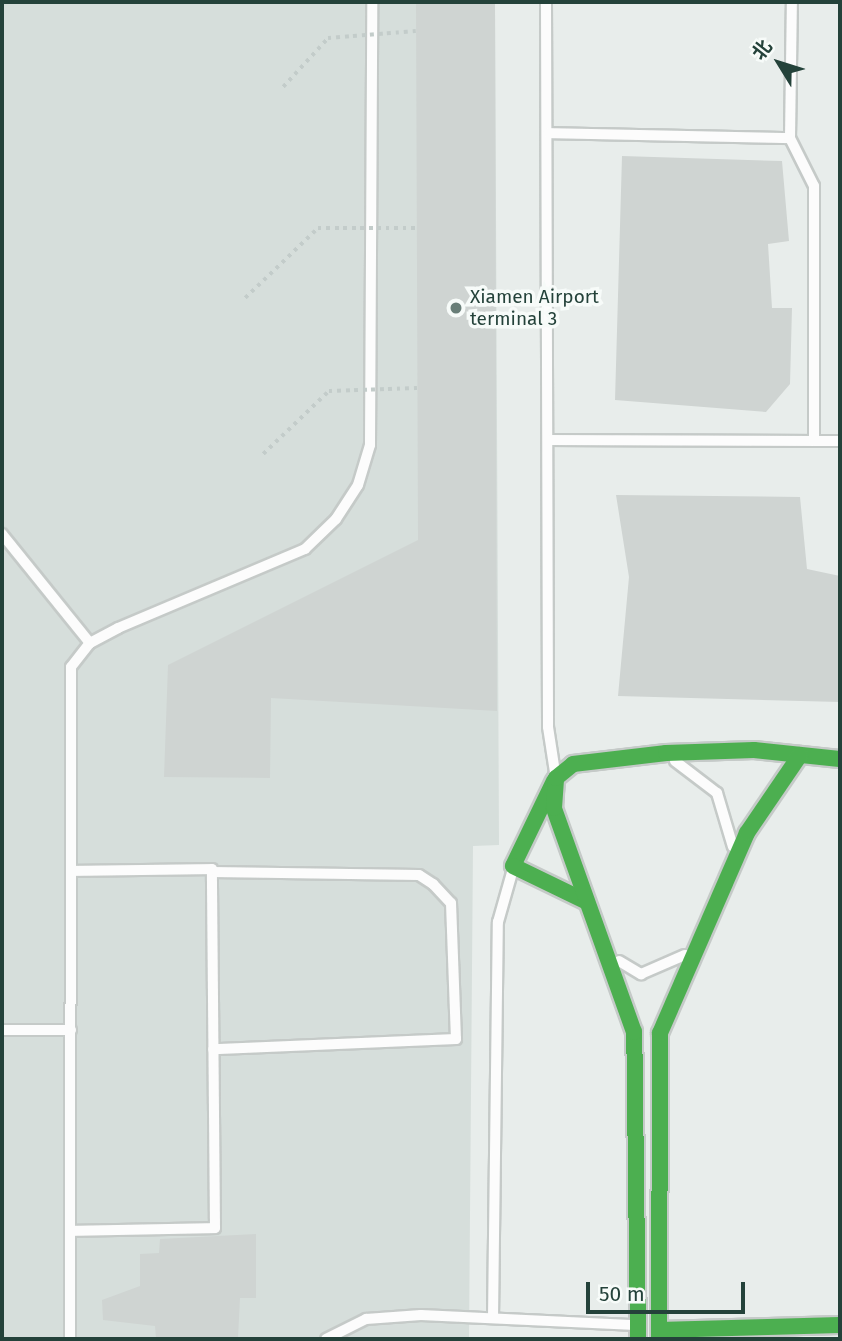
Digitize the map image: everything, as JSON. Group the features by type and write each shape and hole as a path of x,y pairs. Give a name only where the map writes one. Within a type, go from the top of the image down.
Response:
{"main road":[{"path":"589,908 513,866 556,778 573,764 661,754 754,750 840,759"},
{"path":"800,755 734,860 660,1032 659,1335 840,1325"},
{"path":"556,778 554,808 634,1032 638,1332"}],"lane":[{"path":"70,1339 72,872 67,690 71,667 90,643 305,549 336,519 358,485 370,445 372,2"},
{"path":"546,2 551,440 548,727 556,778"},
{"path":"792,2 790,138 814,186 814,441"},
{"path":"548,133 790,138"},
{"path":"551,440 840,441"},
{"path":"2,534 90,643"},
{"path":"661,754 717,793 734,860"},
{"path":"493,1318 498,922 513,866"},
{"path":"72,872 419,875 433,884 451,903 456,1039 213,1049"},
{"path":"71,1231 215,1228 212,872"},
{"path":"589,908 626,968 655,972 693,951"},
{"path":"2,1030 71,1030"},
{"path":"326,1339 366,1319 493,1318 638,1332"}],"path":[{"path":"284,88 328,38 416,31"},
{"path":"245,298 318,228 416,228"},
{"path":"263,454 329,391 417,387"}],"shaded area":[{"path":"2,2 495,2 499,845 473,846 469,1339 2,1339"}],"building":[{"path":"416,2 495,2 497,711 271,698 270,778 164,777 168,665 418,540"},
{"path":"622,156 782,161 789,241 768,244 772,308 792,308 790,384 766,412 615,400"},
{"path":"616,495 800,497 807,569 840,576 840,702 618,696 629,577"},
{"path":"256,1234 256,1298 240,1298 238,1338 156,1338 155,1326 103,1320 102,1300 140,1286 140,1254 159,1253 160,1239"}],"traffic: fast":[{"path":"638,1339 634,1032 554,808 556,778 573,764 666,753 754,750 840,759"},
{"path":"659,1339 660,1033 747,833 800,755"},
{"path":"554,781 513,866 587,902"},
{"path":"659,1330 840,1325"}],"place":[{"name":"Xiamen Airport terminal 3","path":"456,308"}]}
